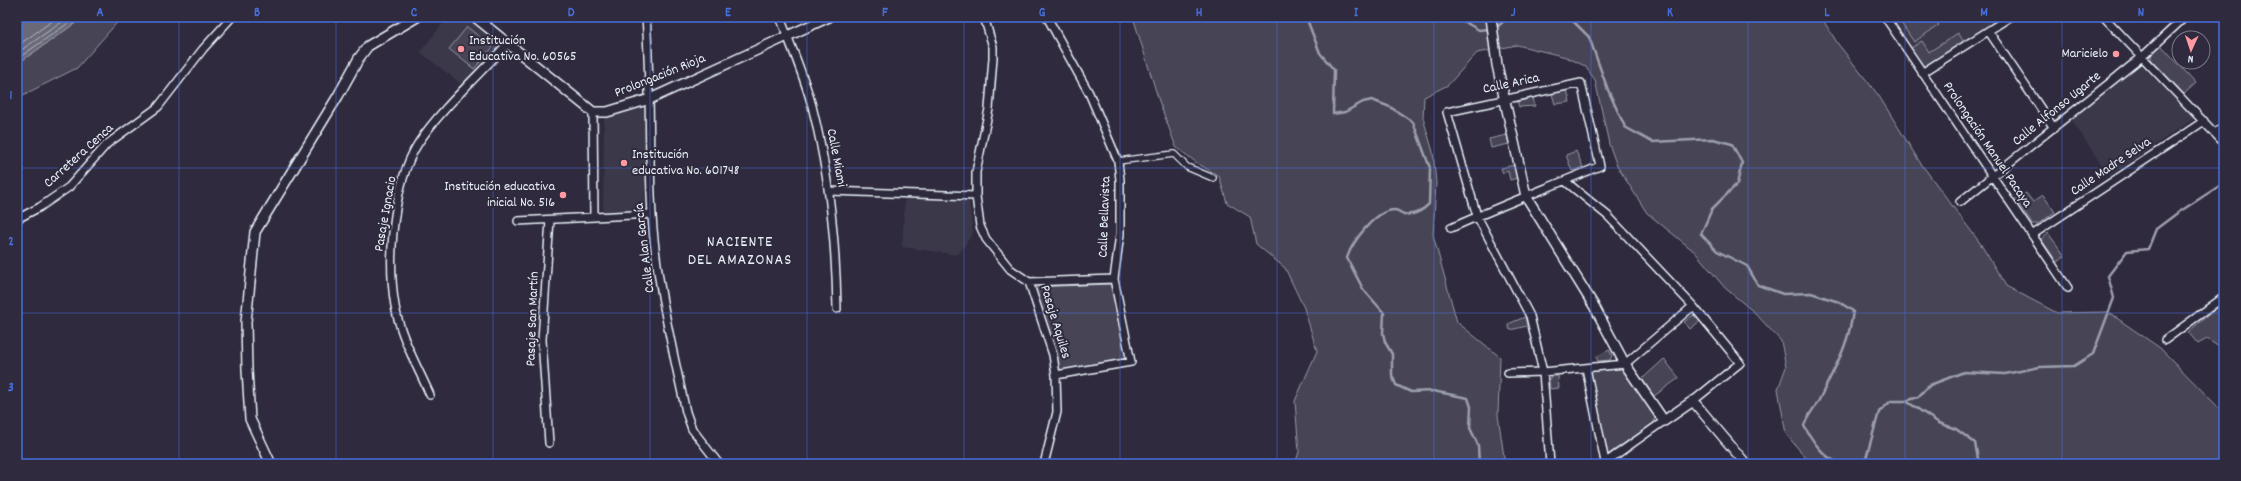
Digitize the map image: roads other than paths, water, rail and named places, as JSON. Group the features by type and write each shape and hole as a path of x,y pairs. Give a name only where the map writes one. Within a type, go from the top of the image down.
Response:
{"street":[{"name":"Carretera Cenca","path":"17,219 40,207 68,187 107,144 158,107 203,49 232,17"},
{"path":"271,464 250,419 246,370 246,322 255,232 338,96 359,58 368,46 417,17"},
{"path":"475,17 593,112 594,217"},
{"name":"Calle Alan García","path":"646,17 650,99 652,214 656,258 686,412 692,429 719,464"},
{"name":"Calle Miami","path":"780,17 812,105 829,190 835,252 837,309"},
{"name":"Prolongación Rioja","path":"593,112 607,112 650,99 829,17"},
{"name":"Pasaje Aquiles","path":"984,17 993,47 993,58 989,109 976,172 976,196 980,226 986,239 1010,269 1029,282 1046,330 1056,375 1057,412 1044,464"},
{"name":"Calle Bellavista","path":"1047,17 1089,93 1118,161 1120,180 1120,234 1114,279 1131,362 1056,375"},
{"path":"1491,17 1497,65 1526,196 1594,306 1625,364 1664,421"},
{"name":"Prolongación Manuel Pacaya","path":"1885,17 2068,288"},
{"path":"1922,73 2010,17"},
{"path":"2104,17 2224,143"},
{"name":"Calle Alfonso Ugarte","path":"1960,202 2142,57 2185,17"},
{"path":"1988,32 2054,128"},
{"name":"Pasaje Ignacio","path":"430,395 400,325 392,284 391,259 401,188 418,143 508,43"},
{"name":"Calle Arica","path":"1477,216 1447,112 1581,83 1600,166 1564,181"},
{"name":"Calle Madre Selva","path":"2032,235 2204,121"},
{"path":"2215,133 2224,126"},
{"path":"1118,161 1174,154 1187,167 1213,178"},
{"path":"1451,228 1564,181 1608,216 1693,306 1740,363 1693,401 1604,463 1586,368"},
{"path":"829,190 976,196"},
{"path":"518,221 652,214"},
{"path":"1477,216 1530,316 1543,372 1550,464"},
{"name":"Pasaje San Martín","path":"549,443 542,340 550,220"},
{"path":"1029,282 1114,279"},
{"path":"2165,340 2224,297"},
{"path":"1508,373 1543,372 1625,364 1693,306"},
{"path":"1693,401 1746,464"}],"water":[{"path":"17,17 84,17 17,64"}],"waterway":[{"path":"1306,17 1320,53 1334,70 1333,114 1345,112 1363,102 1372,100 1390,107 1413,122 1430,168 1429,204 1421,211 1414,214 1404,214 1395,210 1386,212 1379,216 1365,228 1354,244 1347,258 1363,289 1384,313 1383,333 1385,342 1392,354 1392,375 1396,385 1411,392 1433,391 1468,398 1471,407 1470,428 1478,445 1479,464"},
{"path":"1456,17 1479,30 1490,29"},
{"path":"1495,29 1508,17"},
{"path":"1569,17 1589,37 1608,90 1625,127 1652,142 1713,139 1732,144 1742,163 1737,184 1712,209 1701,234 1717,251 1747,266 1758,285 1783,294 1811,293 1839,302 1853,311 1848,335 1840,357 1819,400 1804,426 1815,443 1824,453 1835,462 1841,464"},
{"path":"1906,401 1918,397 1930,385 1964,372 2005,374 2040,367 2074,366 2093,354 2114,298 2108,276 2127,251 2148,249 2156,229 2176,214 2224,183"},
{"path":"1859,464 1865,462 1879,412 1891,401 1906,401 1939,423 1956,429 1975,443 1979,464"}],"place":[{"name":"Institución Educativa No. 60565","path":"461,49"},
{"name":"Maricielo","path":"2116,54"},
{"name":"Institución educativa No. 601748","path":"624,163"},
{"name":"Institución educativa inicial No. 516","path":"563,195"}],"district":[{"name":"NACIENTE DEL AMAZONAS","path":"740,251"}]}
